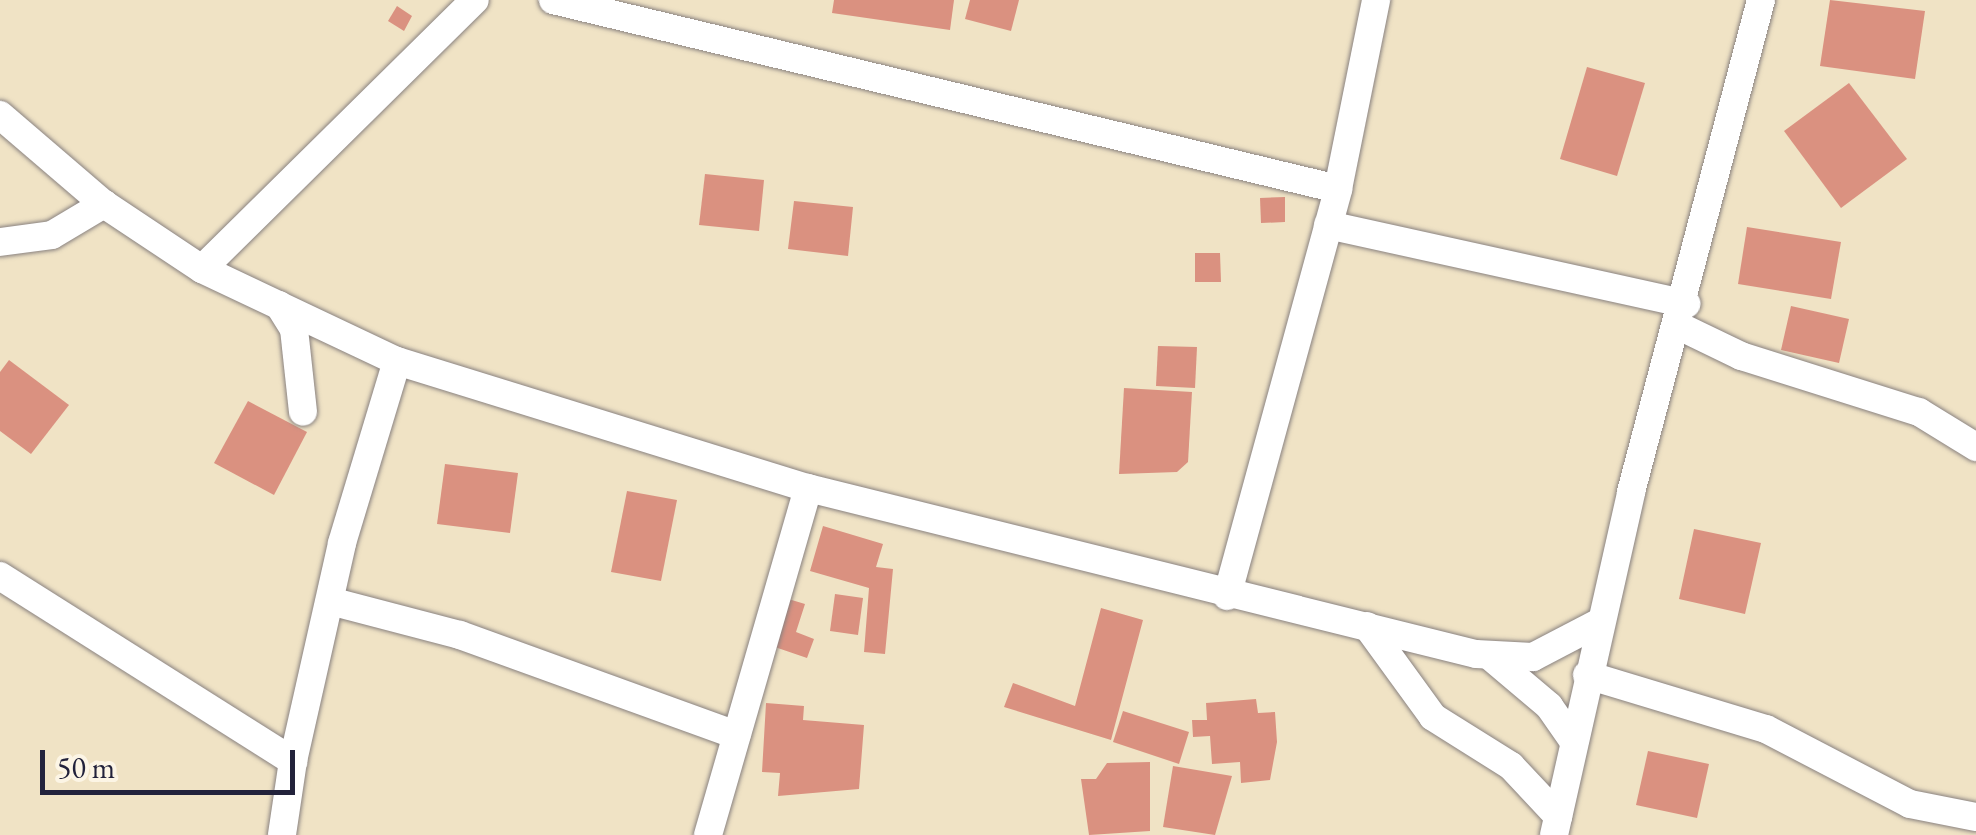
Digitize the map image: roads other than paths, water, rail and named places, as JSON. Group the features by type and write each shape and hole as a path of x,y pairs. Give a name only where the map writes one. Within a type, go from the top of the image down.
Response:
{"street":[{"path":"202,269 475,0"},
{"path":"553,0 1338,189"},
{"path":"1227,596 1338,189 1376,0"},
{"path":"1556,826 1600,622 1684,316 1761,0"},
{"path":"0,114 104,204 202,269 397,361 808,488 1227,596 1491,657 1533,657 1600,622"},
{"path":"0,242 52,235 104,204"},
{"path":"1328,225 1684,316 1742,356 1919,412 1976,447"},
{"path":"279,305 294,329 303,412"},
{"path":"282,835 292,761 334,602 342,543 397,361"},
{"path":"708,835 808,488"},
{"path":"0,576 292,761"},
{"path":"334,602 460,635 736,736"},
{"path":"1366,626 1434,718 1511,766 1556,826"},
{"path":"1491,657 1549,706 1574,742"},
{"path":"1587,675 1766,729 1910,804 1976,818"}]}
